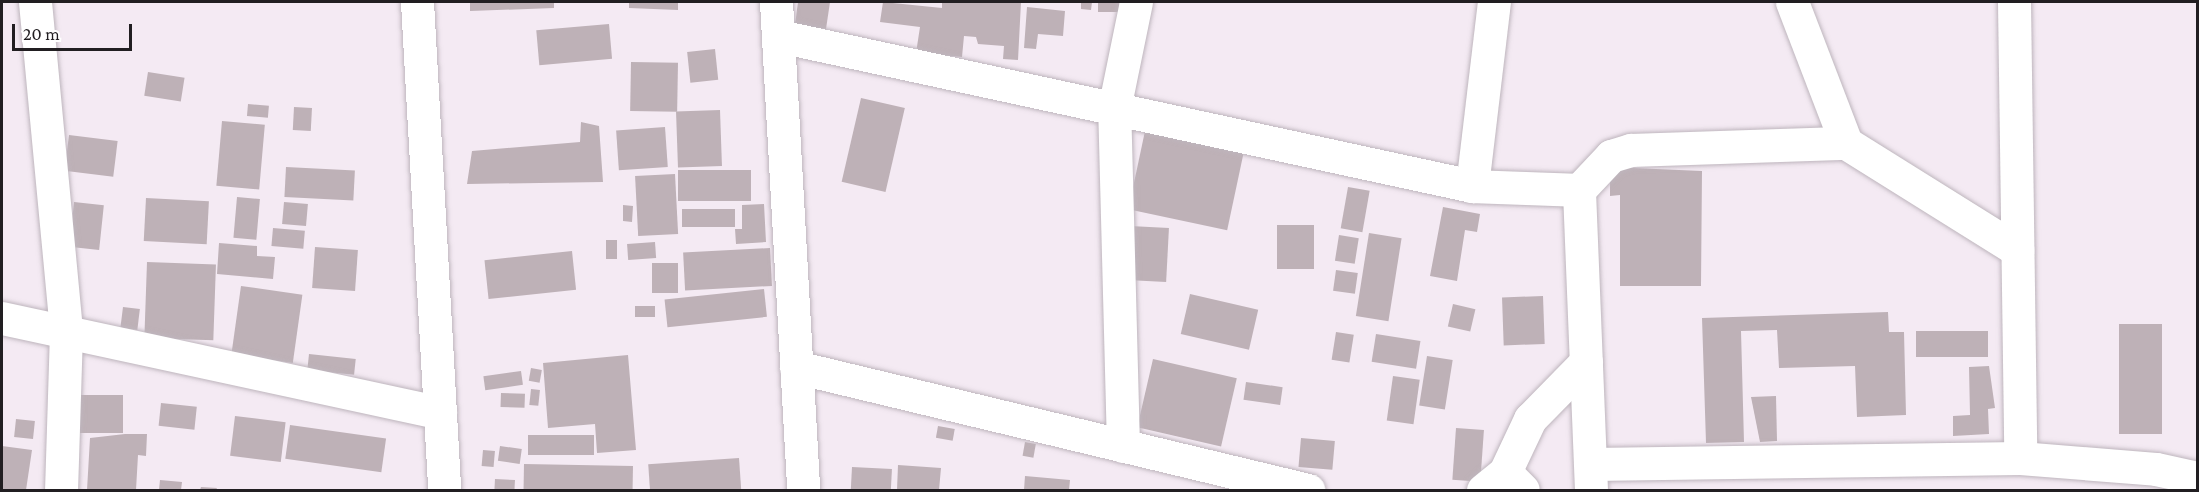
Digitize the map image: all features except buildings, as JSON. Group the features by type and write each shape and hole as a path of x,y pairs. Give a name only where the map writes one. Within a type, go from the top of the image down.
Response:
{"street":[{"path":"35,2 66,332 60,490"},
{"path":"417,2 444,490"},
{"path":"776,2 803,490"},
{"path":"1123,446 1113,108 1136,2"},
{"path":"1473,186 1494,2"},
{"path":"1792,2 1846,143"},
{"path":"2014,2 2020,458"},
{"path":"778,36 1473,186 1579,190"},
{"path":"2017,250 1876,157 1846,143 1631,150 1611,156 1579,190 1591,477 2020,458 2156,469 2198,478"},
{"path":"2,318 440,413"},
{"path":"1504,484 1530,419 1586,362"},
{"path":"796,367 1123,446 1190,478 1308,490"}]}
